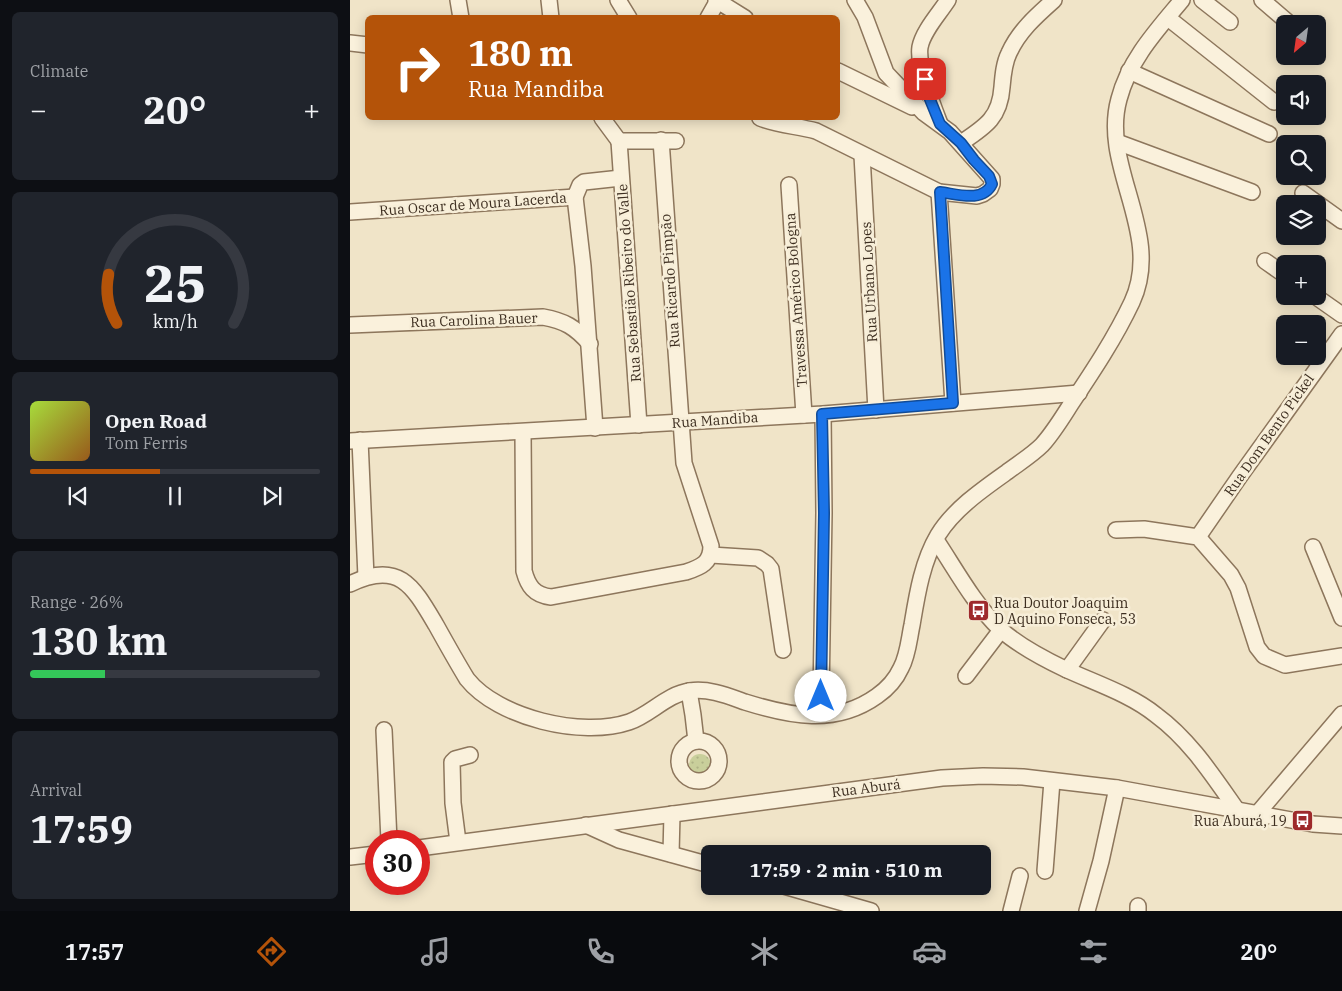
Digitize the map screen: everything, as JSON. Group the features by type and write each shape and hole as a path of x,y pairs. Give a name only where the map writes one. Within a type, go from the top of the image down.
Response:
{"street":[{"path":"458,0 461,15"},
{"path":"549,0 551,15"},
{"path":"618,0 627,15"},
{"path":"855,0 865,17 886,73 924,113"},
{"path":"940,124 929,97 920,60 920,48 924,37 948,0"},
{"path":"961,143 991,122 1002,96 1004,68 1008,54 1029,22 1054,0"},
{"path":"350,584 366,577 386,574 404,581 414,589 467,679 482,695 522,714 564,725 587,728 613,726 642,716 673,697 689,691 705,691 762,707 799,715 821,717 839,713 876,697 894,680 902,668 921,580 936,540 952,518 974,497 1028,457 1042,444 1079,393 1115,335 1133,299 1142,272 1142,257 1139,232 1117,142 1118,101 1129,70 1150,39 1182,0"},
{"path":"1202,0 1230,22"},
{"path":"1262,0 1280,15"},
{"path":"710,15 717,1 740,15"},
{"path":"1168,18 1274,102"},
{"path":"350,43 365,45"},
{"path":"1129,70 1269,134"},
{"path":"766,120 816,132 940,192 977,196 990,189 992,179 961,143 940,124 924,113 840,72"},
{"path":"603,120 619,141 676,141"},
{"name":"Rua Ricardo Pimpão","path":"661,140 680,423 686,472 707,530 711,555"},
{"name":"Rua Sebastião Ribeiro do Valle","path":"619,141 639,425"},
{"path":"1117,142 1252,192"},
{"name":"Rua Urbano Lopes","path":"862,155 876,410"},
{"path":"575,197 580,185 584,182 621,178"},
{"name":"Travessa Américo Bologna","path":"789,185 804,415"},
{"path":"940,192 953,403"},
{"path":"1304,193 1342,221"},
{"name":"Rua Oscar de Moura Lacerda","path":"350,212 575,197 590,344 595,428"},
{"path":"1265,262 1276,269"},
{"path":"1326,304 1342,315"},
{"name":"Rua Carolina Bauer","path":"350,325 543,316 557,320 579,331 590,344"},
{"name":"Rua Dom Bento Pickel","path":"1198,537 1342,334"},
{"name":"Rua Mandiba","path":"355,441 822,414 1079,393"},
{"path":"821,696 824,513 822,414"},
{"path":"524,432 524,571 527,583 534,591 542,596 550,597 686,572 704,564 711,555 758,558 767,564 770,569 783,650"},
{"path":"355,441 366,577"},
{"path":"1116,530 1144,529 1198,537 1231,575 1238,588 1257,646 1264,656 1285,665 1342,656"},
{"path":"936,540 974,599 1001,630 1026,648 1066,670 1138,702 1155,713 1187,743 1237,810"},
{"path":"1314,547 1342,618"},
{"path":"1066,670 1103,620"},
{"path":"966,676 1001,630"},
{"path":"689,691 694,715 696,741"},
{"path":"1257,814 1342,714"},
{"path":"384,730 389,830"},
{"path":"696,741 708,743 717,751 719,756 719,768 716,773 712,778 700,782 688,778 679,763 681,752 685,746 696,741"},
{"path":"458,842 452,762 455,758 470,755"},
{"name":"Rua Aburá","path":"430,846 942,778 983,776 1023,777 1117,788 1313,824 1342,826"},
{"path":"1045,871 1052,781"},
{"path":"700,782 702,809"},
{"path":"1087,911 1101,861 1117,788"},
{"path":"671,854 672,814"},
{"name":"Rua Aburá","path":"1313,824 1342,833"},
{"path":"586,825 619,840 701,862"},
{"path":"350,857 365,855"},
{"path":"1011,911 1020,876"},
{"path":"815,895 871,911"}],"green space":[{"path":"700,754 708,757 711,765 708,773 700,776 692,773 689,765 692,757"}],"place":[{"name":"Rua Doutor Joaquim D Aquino Fonseca, 53","path":"978,611"},
{"name":"Rua Aburá, 19","path":"1303,821"}],"route":[{"path":"821,696 824,513 822,414 953,403 940,192 977,196 990,189 992,184 992,179 961,143 940,124 929,97 925,79"}]}
